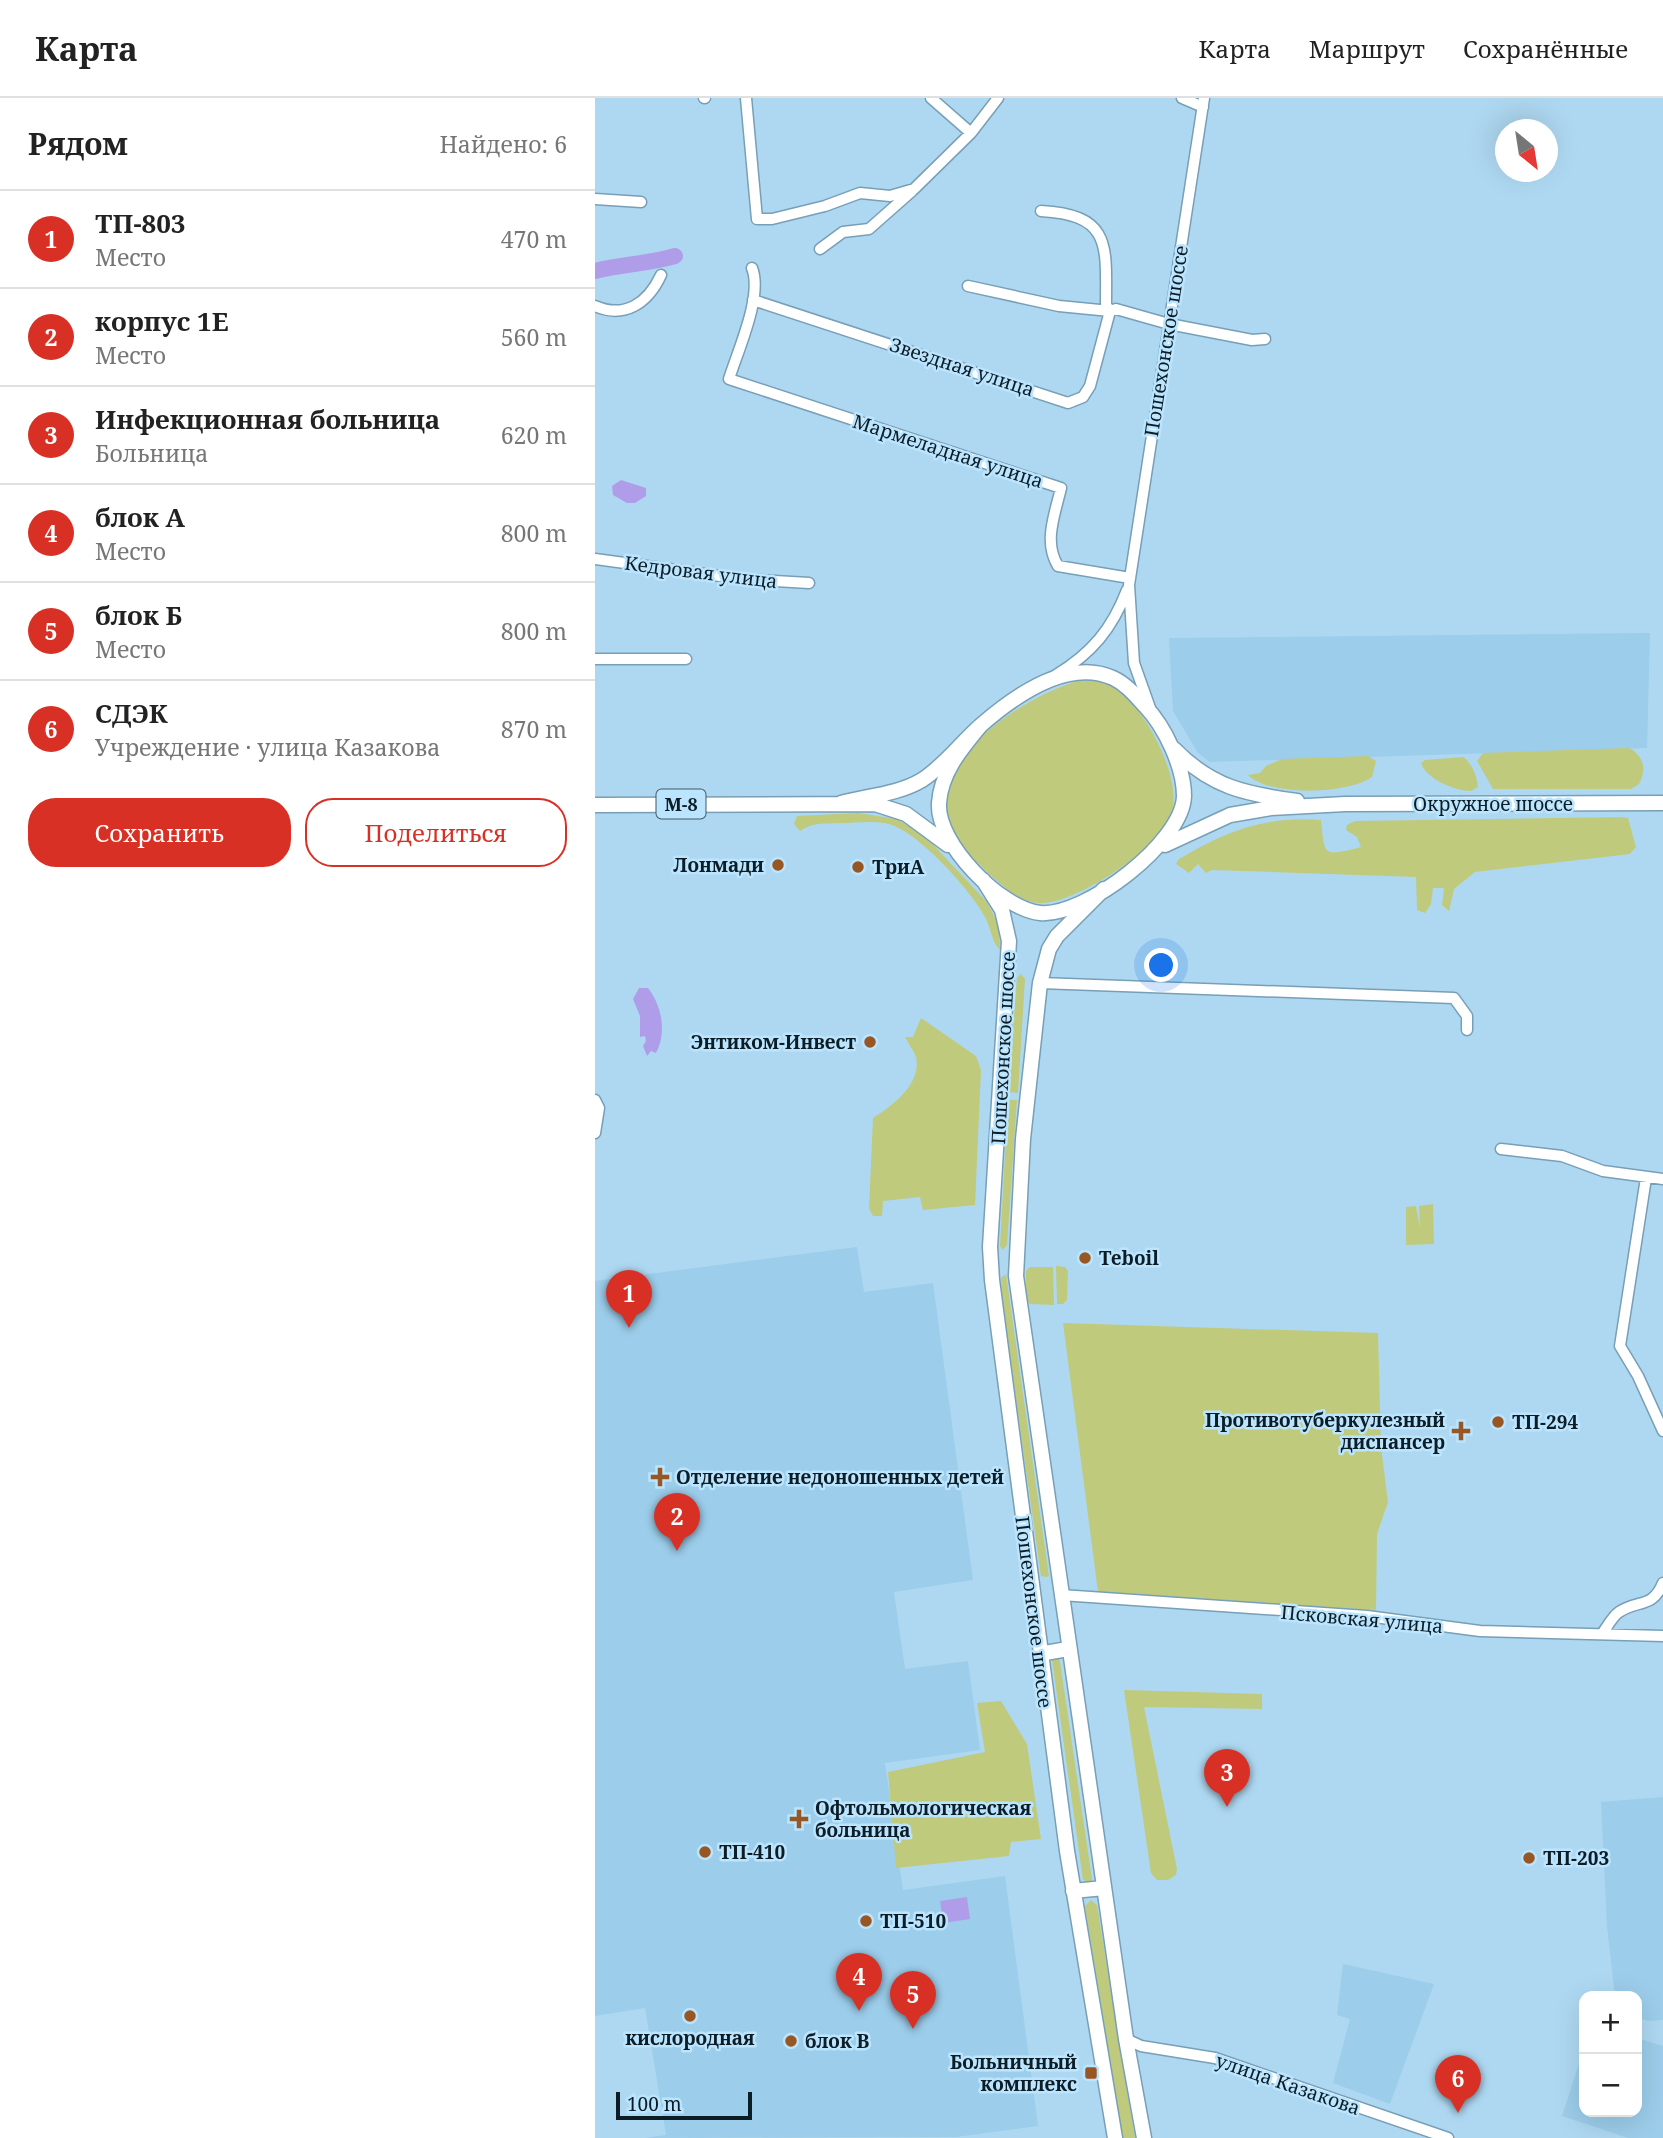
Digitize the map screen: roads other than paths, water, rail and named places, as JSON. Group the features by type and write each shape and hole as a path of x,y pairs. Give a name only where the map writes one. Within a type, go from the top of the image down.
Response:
{"main road":[{"name":"Окружное шоссе","path":"841,803 905,788 923,779 981,725 1016,698 1047,681 1081,673 1108,676 1128,688 1153,714 1169,743 1181,779 1184,799 1174,829 1156,850"},
{"name":"Окружное шоссе","path":"960,855 942,826 940,796 948,769 981,725"},
{"name":"Окружное шоссе","path":"1169,743 1201,774 1220,784 1258,795 1322,804"},
{"name":"Окружное шоссе","path":"595,805 875,804 895,809 929,829 960,855 983,880 1021,907 1043,913 1073,905 1104,889 1156,850 1230,815 1322,804 1663,803"},
{"name":"Пошехонское шоссе","path":"983,880 1002,910 1009,948 991,1259 1039,1654 1073,1891 1115,2138"},
{"name":"Пошехонское шоссе","path":"1104,889 1057,936 1049,949 1039,983 1026,1096 1016,1276 1126,2039 1144,2138"},
{"path":"991,1259 1016,1257"},
{"path":"1039,1654 1069,1649"},
{"path":"1073,1891 1104,1888"}],"street":[{"path":"745,98 757,219 772,219 825,206 860,193 890,196 914,189"},
{"path":"931,98 971,133"},
{"path":"820,249 843,232 869,229 971,133 998,98"},
{"path":"1182,98 1204,102"},
{"name":"Пошехонское шоссе","path":"1130,581 1204,102"},
{"path":"595,199 641,202"},
{"path":"1041,211 1091,223 1097,229 1106,255 1107,305 1110,311"},
{"path":"752,268 756,279 754,300"},
{"path":"595,306 617,313 627,311 656,287 661,275"},
{"path":"968,286 1059,306 1110,311 1116,309 1139,313 1169,324 1252,340 1265,339"},
{"name":"Звездная улица","path":"754,300 1068,402 1083,397 1090,387 1110,311"},
{"name":"Мармеладная улица","path":"754,300 729,379 1061,488 1050,536 1052,556 1058,566 1130,581"},
{"name":"Кедровая улица","path":"597,564 652,565 745,579 809,583"},
{"path":"1047,681 1095,647 1117,616 1130,581"},
{"path":"1130,581 1135,663 1153,714"},
{"path":"595,659 686,659"},
{"name":"Пошехонское шоссе","path":"1039,983 1454,998 1467,1016 1467,1030"},
{"path":"595,1100 599,1108 595,1133"},
{"path":"1501,1149 1562,1156 1603,1171 1663,1179"},
{"path":"1646,1178 1620,1346 1644,1388 1663,1431"},
{"path":"1602,1634 1618,1613 1646,1604 1658,1594 1663,1583"},
{"name":"Псковская улица","path":"1061,1595 1367,1616 1480,1631 1663,1636"},
{"name":"улица Казакова","path":"1126,2039 1141,2046 1215,2058 1448,2138"}],"waterway":[{"path":"595,271 675,256"}],"place":[{"name":"Лонмади","path":"778,865"},
{"name":"ТриА","path":"858,867"},
{"name":"Энтиком-Инвест","path":"870,1042"},
{"name":"Teboil","path":"1085,1258"},
{"name":"ТП-803","path":"629,1328"},
{"name":"ТП-294","path":"1498,1422"},
{"name":"Противотуберкулезный диспансер","path":"1461,1431"},
{"name":"Отделение недоношенных детей","path":"660,1477"},
{"name":"корпус 1Е","path":"677,1551"},
{"name":"Инфекционная больница","path":"1227,1807"},
{"name":"Офтольмологическая больница","path":"799,1819"},
{"name":"ТП-410","path":"705,1852"},
{"name":"ТП-203","path":"1529,1858"},
{"name":"ТП-510","path":"866,1921"},
{"name":"блок А","path":"859,2011"},
{"name":"кислородная","path":"690,2016"},
{"name":"блок Б","path":"913,2029"},
{"name":"блок В","path":"791,2041"},
{"name":"Больничный комплекс","path":"1091,2073"},
{"name":"СДЭК","path":"1458,2113"}]}
